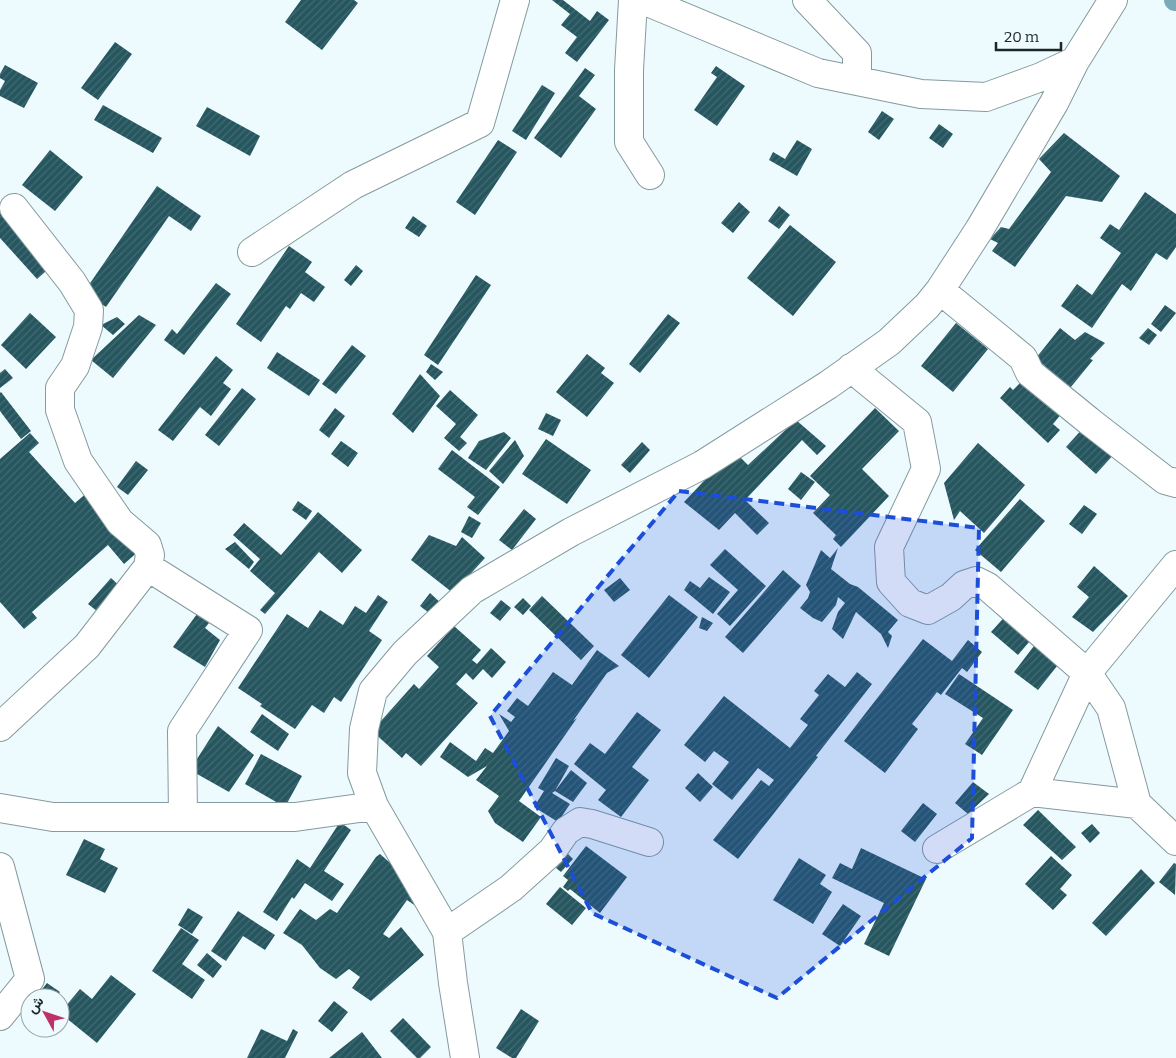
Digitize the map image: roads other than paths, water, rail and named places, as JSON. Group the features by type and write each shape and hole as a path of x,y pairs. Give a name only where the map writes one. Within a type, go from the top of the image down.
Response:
{"street":[{"path":"252,252 354,185 480,124 515,0"},
{"path":"633,0 629,70 629,142 650,175"},
{"path":"643,0 818,73 921,94 986,97 1041,77 1075,61"},
{"path":"808,0 857,53 857,81"},
{"path":"465,1058 446,932 374,806 362,773 364,729 373,691 405,653 472,590 571,532 702,466 889,342 927,306 940,290 979,230 1054,103 1075,61 1113,0"},
{"path":"0,727 87,646 148,567 150,555 146,545 120,522 78,462 60,410 60,388 74,366 88,327 89,310 72,282 14,208"},
{"path":"940,290 1023,358 1030,373 1088,421 1165,480 1176,483"},
{"path":"851,368 916,422 926,469 889,547 891,582 910,604 928,610 951,597 964,584 976,581 988,587 1087,674 1111,708 1137,804 1176,841"},
{"path":"937,849 1032,792 1087,674 1176,565"},
{"path":"148,567 248,630 182,731 183,816"},
{"path":"1032,792 1137,804"},
{"path":"0,808 53,817 295,817 374,806"},
{"path":"446,932 511,888 552,850 566,831 580,822 648,842"},
{"path":"0,866 30,979 0,1016"}]}
